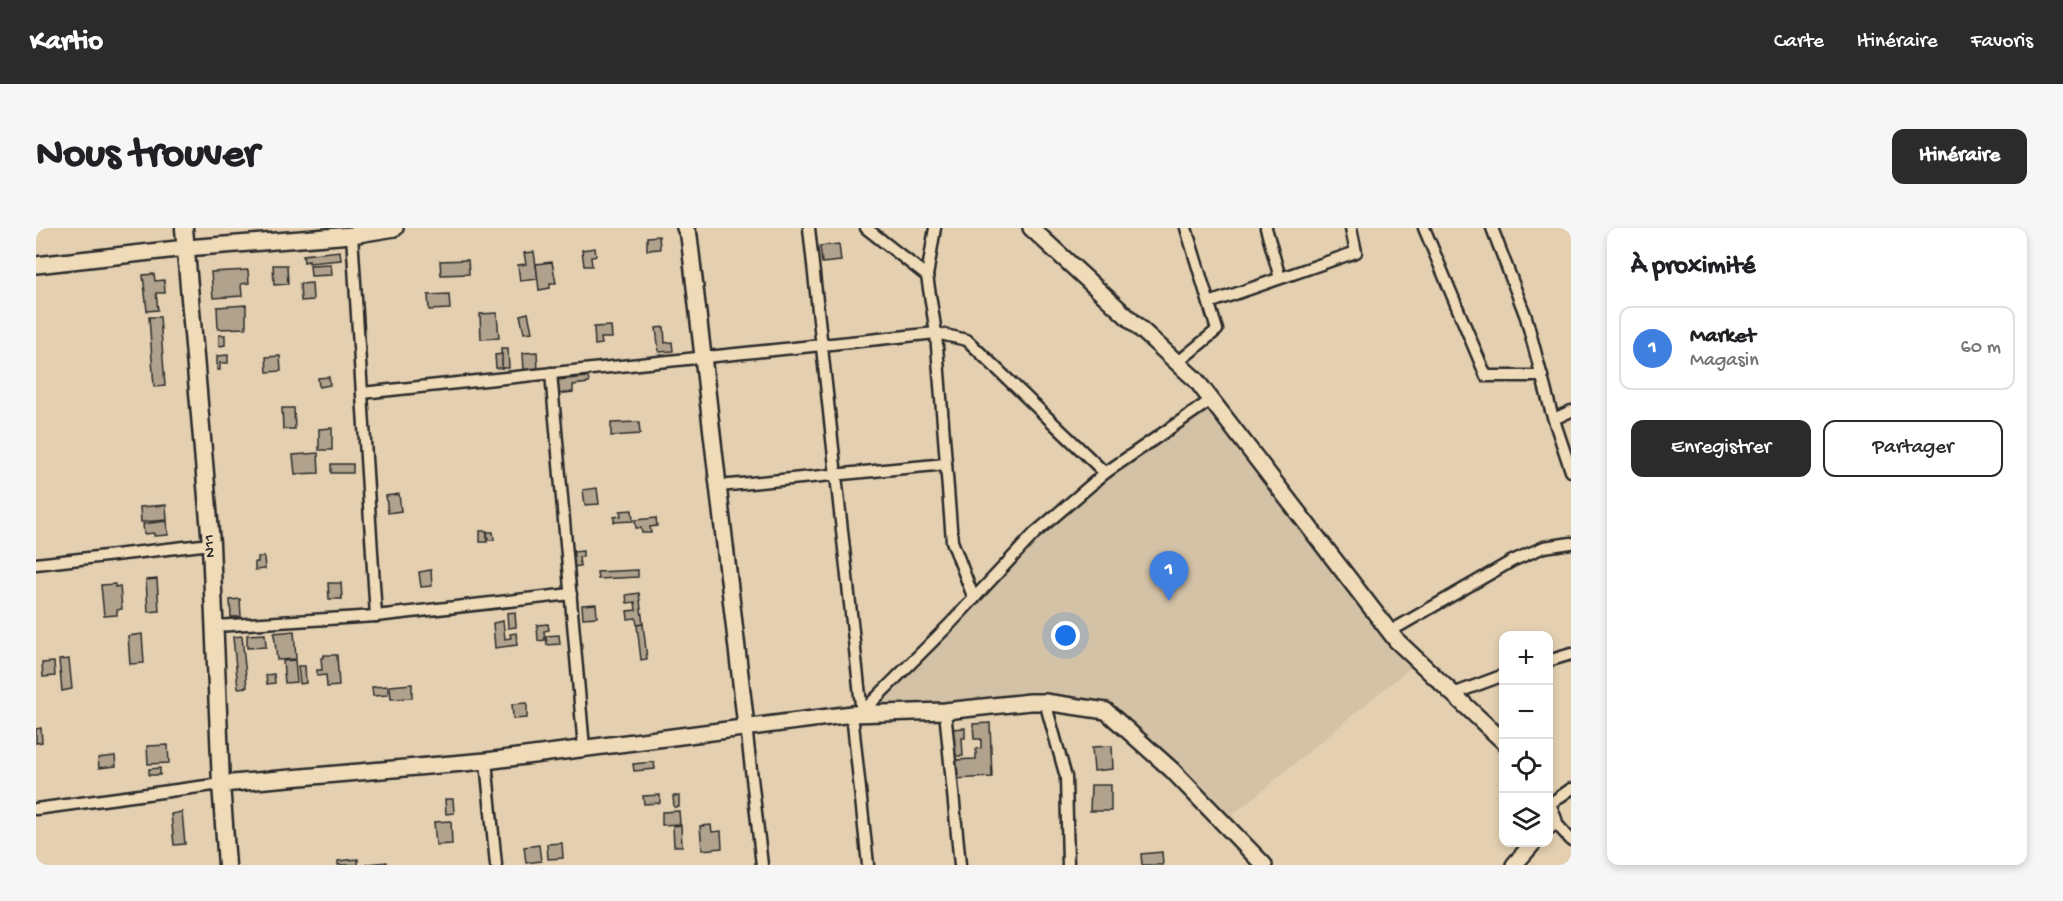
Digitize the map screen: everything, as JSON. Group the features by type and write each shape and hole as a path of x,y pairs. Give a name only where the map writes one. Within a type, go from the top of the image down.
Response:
{"main road":[{"name":"N11","path":"184,228 211,544 221,784 227,865"}],"street":[{"path":"36,265 395,228"},
{"path":"685,228 689,236 704,357 762,865"},
{"path":"809,228 823,345 857,714 868,865"},
{"path":"866,228 927,276"},
{"path":"935,228 927,276 936,333 952,541 974,599"},
{"path":"1030,228 1196,380 1389,632 1500,739"},
{"path":"1177,363 1217,330 1186,228"},
{"path":"1266,228 1280,278"},
{"path":"1209,303 1356,252 1351,228"},
{"path":"1424,228 1485,376 1542,376"},
{"path":"1491,228 1526,317 1571,471"},
{"path":"352,234 376,616"},
{"path":"362,393 936,333 967,340 1105,473"},
{"path":"551,373 584,748"},
{"path":"857,714 868,706 974,599 1035,533 1105,473 1211,400"},
{"path":"1554,419 1571,411"},
{"path":"719,486 946,464"},
{"path":"1389,632 1512,561 1544,547 1571,543"},
{"path":"36,564 211,544"},
{"path":"216,626 376,616 571,594"},
{"path":"1553,659 1571,654"},
{"path":"1453,694 1499,677"},
{"path":"36,809 221,784 486,761 746,726 857,714 945,711 1046,702 1107,711 1172,770 1264,865"},
{"path":"1046,702 1066,777 1068,865"},
{"path":"945,711 960,865"},
{"path":"486,761 496,865"},
{"path":"1553,802 1571,789"},
{"path":"1553,826 1571,840"},
{"path":"1514,865 1530,847"}],"shaded area":[{"path":"1211,400 1418,661 1223,823 1107,711 1041,701 870,709 1040,529"}],"building":[{"path":"659,236 660,249 647,250 647,237"},
{"path":"839,244 841,261 822,263 820,246"},
{"path":"595,248 596,256 591,257 592,266 584,266 582,250"},
{"path":"340,251 341,260 304,262 303,255"},
{"path":"534,252 538,279 520,281 518,265 526,264 524,253"},
{"path":"468,260 469,274 441,275 440,261"},
{"path":"552,262 556,283 550,283 550,288 539,290 536,264"},
{"path":"331,264 332,275 311,276 310,265"},
{"path":"273,265 287,265 288,284 274,285"},
{"path":"248,270 249,283 241,284 242,296 213,298 211,272"},
{"path":"154,274 155,281 164,280 165,293 156,293 158,310 147,311 143,275"},
{"path":"312,283 313,300 301,301 300,284"},
{"path":"449,294 450,309 429,310 428,295"},
{"path":"246,305 246,328 218,329 217,307"},
{"path":"497,313 499,338 481,339 480,314"},
{"path":"528,313 532,332 524,333 520,315"},
{"path":"149,317 160,317 165,386 154,387"},
{"path":"611,326 612,338 601,338 602,344 595,345 594,327"},
{"path":"664,327 665,343 672,342 673,351 659,352 656,328"},
{"path":"219,335 225,335 225,345 219,346"},
{"path":"501,348 508,348 509,368 502,368"},
{"path":"537,352 538,370 524,371 523,353"},
{"path":"502,354 502,368 496,368 495,355"},
{"path":"228,355 228,363 220,363 220,370 217,370 217,356"},
{"path":"280,356 281,371 267,372 266,357"},
{"path":"329,377 330,385 319,387 318,378"},
{"path":"588,377 589,383 573,385 573,392 558,394 557,380"},
{"path":"282,408 294,408 295,429 283,429"},
{"path":"639,422 640,434 611,436 611,423"},
{"path":"332,428 332,450 319,450 319,429"},
{"path":"318,453 319,473 295,474 293,455"},
{"path":"331,464 353,464 353,473 331,473"},
{"path":"597,488 599,504 585,505 583,490"},
{"path":"399,494 401,511 388,513 386,496"},
{"path":"166,505 167,520 141,522 140,507"},
{"path":"632,510 633,521 614,522 614,517 621,516 620,511"},
{"path":"656,518 657,526 650,527 651,533 642,533 641,528 636,528 635,520"},
{"path":"167,521 168,535 144,534 143,524"},
{"path":"480,531 487,531 487,542 480,542"},
{"path":"487,532 493,532 494,540 488,540"},
{"path":"583,551 583,557 579,557 580,566 572,567 570,552"},
{"path":"258,557 264,557 265,569 255,570"},
{"path":"431,570 432,586 421,587 419,572"},
{"path":"638,570 638,577 598,579 597,572"},
{"path":"157,579 159,611 148,612 146,580"},
{"path":"328,583 341,583 342,599 329,599"},
{"path":"115,584 115,587 120,586 122,609 117,610 117,615 104,616 101,585"},
{"path":"639,593 643,624 637,625 636,618 628,619 627,611 636,610 635,602 627,603 626,595"},
{"path":"240,599 241,617 231,617 230,600"},
{"path":"596,604 597,617 583,618 582,605"},
{"path":"515,612 516,627 508,628 507,613"},
{"path":"503,621 505,639 511,638 510,634 516,633 517,645 495,648 493,623"},
{"path":"548,624 549,630 544,631 545,640 538,641 537,625"},
{"path":"643,624 647,659 641,660 637,625"},
{"path":"294,631 296,659 277,660 274,633"},
{"path":"142,634 144,663 130,664 128,636"},
{"path":"265,634 266,647 247,648 247,635"},
{"path":"559,635 560,644 547,645 546,636"},
{"path":"242,636 247,687 238,688 233,637"},
{"path":"324,655 337,655 339,686 327,687 326,675 317,676 317,670 322,670 321,658"},
{"path":"69,659 72,689 62,691 59,660"},
{"path":"295,660 297,682 285,683 283,661"},
{"path":"54,662 55,676 43,677 42,663"},
{"path":"298,666 305,666 306,683 300,684"},
{"path":"274,674 275,683 267,684 266,675"},
{"path":"412,684 412,698 391,699 390,686"},
{"path":"388,686 388,695 373,696 372,687"},
{"path":"527,703 527,718 513,719 512,704"},
{"path":"990,723 992,777 954,779 953,760 976,759 976,749 981,748 981,739 974,739 973,724"},
{"path":"41,728 42,742 36,743 36,729"},
{"path":"965,728 965,738 962,738 963,756 953,756 951,729"},
{"path":"168,745 169,763 148,764 147,746"},
{"path":"1112,746 1113,769 1094,771 1092,747"},
{"path":"115,756 116,766 99,768 98,758"},
{"path":"654,762 655,769 634,771 633,764"},
{"path":"160,768 160,775 149,775 149,769"},
{"path":"1091,785 1111,785 1111,811 1090,811"},
{"path":"660,795 660,803 644,804 643,796"},
{"path":"673,796 679,796 679,807 674,807"},
{"path":"445,799 453,799 454,813 446,814"},
{"path":"679,811 680,824 662,825 662,812"},
{"path":"182,812 185,844 174,845 171,814"},
{"path":"451,821 452,844 436,845 434,822"},
{"path":"681,825 682,846 674,846 673,826"},
{"path":"711,825 712,832 721,831 722,848 702,850 700,826"},
{"path":"562,843 563,858 548,859 547,844"},
{"path":"539,845 541,861 526,863 524,847"},
{"path":"1162,852 1163,865 1142,865 1141,854"},
{"path":"358,859 358,865 338,865 338,861"},
{"path":"387,862 387,865 367,865 367,864"}],"place":[{"name":"Market","path":"1169,601"}]}
